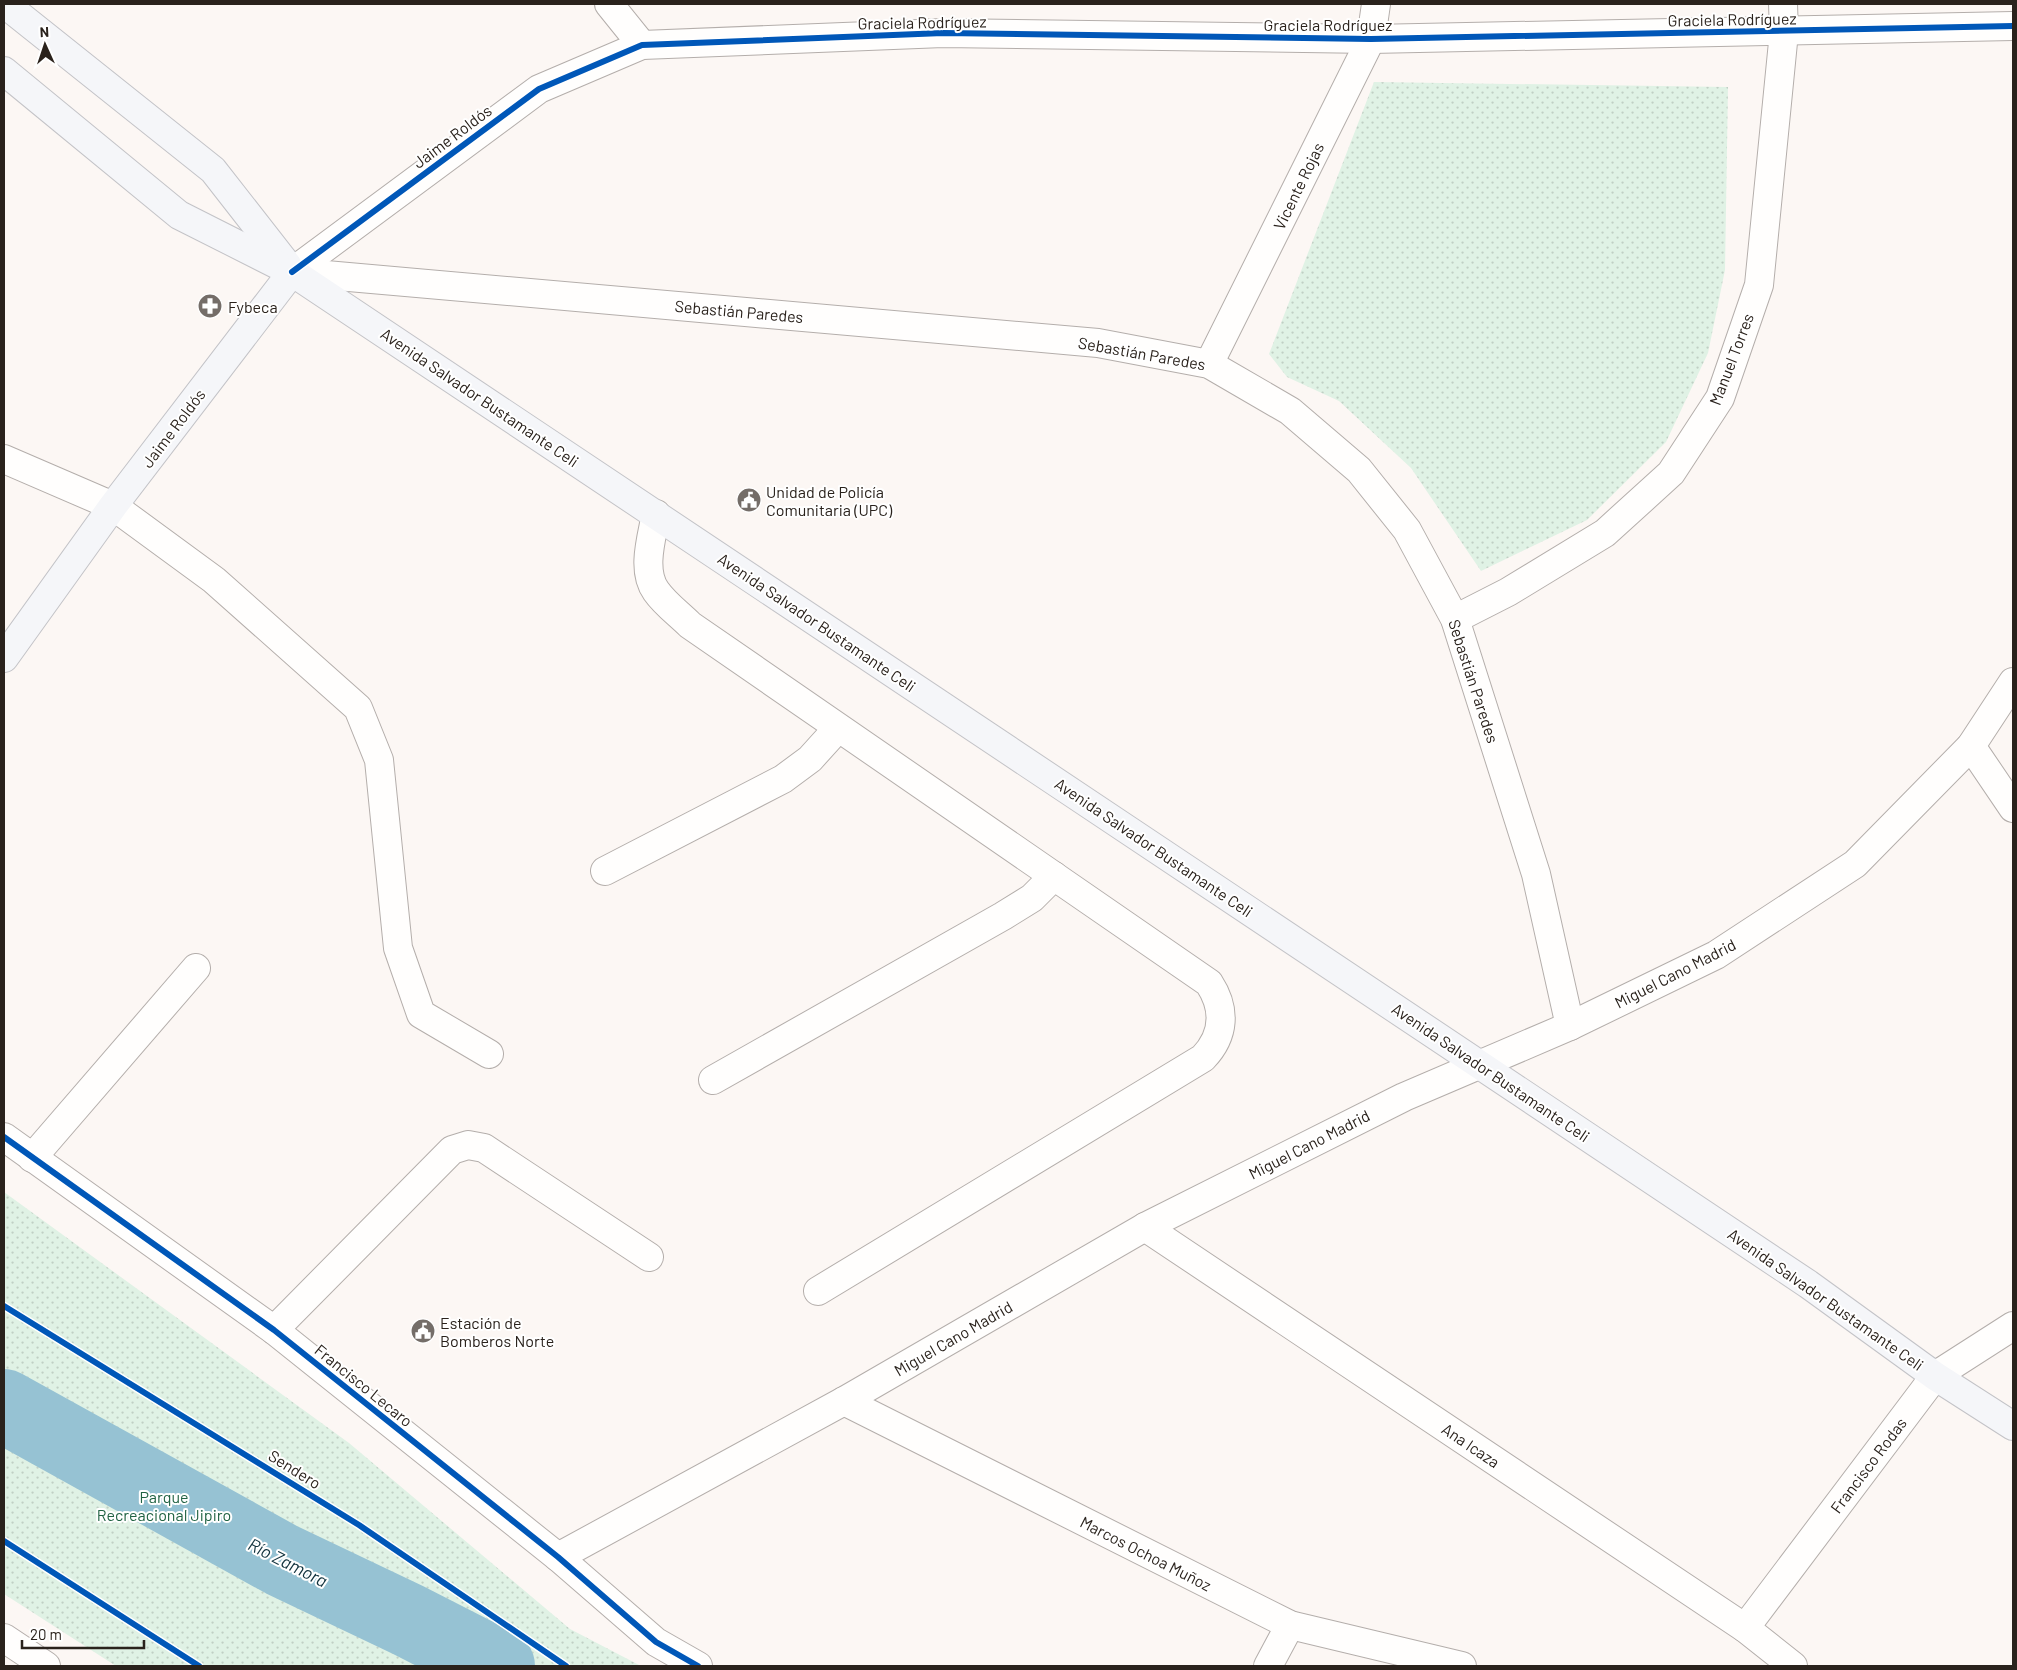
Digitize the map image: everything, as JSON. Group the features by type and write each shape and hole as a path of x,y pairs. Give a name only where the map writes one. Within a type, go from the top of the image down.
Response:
{"main road":[{"name":"Avenida Salvador Bustamante Celi","path":"6,4 213,170 292,272"},
{"name":"Avenida Salvador Bustamante Celi","path":"4,71 179,215 292,272 1808,1284 1935,1376 2013,1426"},
{"name":"Jaime Roldós","path":"4,658 113,506 292,272"}],"street":[{"path":"609,4 642,45"},
{"name":"Vicente Rojas","path":"1209,364 1371,38 1376,4"},
{"name":"Manuel Torres","path":"1455,619 1508,592 1605,534 1671,473 1720,398 1759,285 1784,32 1783,4"},
{"name":"Graciela Rodríguez","path":"642,45 943,33 1371,38 1784,32 2013,26"},
{"name":"Jaime Roldós","path":"292,272 539,89 642,45"},
{"name":"Sebastián Paredes","path":"292,272 1098,343 1209,364 1290,411 1359,470 1407,530 1455,619 1536,874 1570,1026"},
{"path":"4,460 113,506 214,580 358,708 379,760 398,948 421,1014 489,1054"},
{"path":"656,514 648,564 655,591 690,625 1209,983 1217,995 1221,1010 1218,1037 1212,1048 1203,1058 818,1291"},
{"name":"Miguel Cano Madrid","path":"558,1557 844,1401 1145,1227 1404,1097 1570,1026 1716,955 1855,864 1971,746 2013,682"},
{"path":"605,871 783,779 810,759 838,728"},
{"path":"1971,746 2013,808"},
{"path":"713,1080 1003,916 1032,898 1054,876"},
{"path":"32,1158 196,968"},
{"name":"Francisco Lecaro","path":"4,1137 274,1330 558,1557 656,1642 698,1666"},
{"path":"274,1330 452,1150 468,1145 484,1148 649,1257"},
{"name":"Ana Icaza","path":"1145,1227 1745,1628 1794,1666"},
{"name":"Francisco Rodas","path":"1745,1628 1935,1376 2013,1326"},
{"name":"Marcos Ochoa Muñoz","path":"844,1401 1290,1625 1462,1666"},
{"path":"1268,1666 1290,1625"},
{"path":"4,1638 46,1666"}],"path":[{"path":"4,1541 199,1666"}],"green space":[{"path":"1374,82 1728,87 1725,270 1708,353 1666,442 1587,520 1481,571 1411,468 1339,401 1287,377 1269,354"},
{"name":"Parque Recreacional Jipiro","path":"4,1192 349,1443 570,1629 641,1666 116,1666 4,1594"}],"waterway":[{"name":"Río Zamora","path":"4,1406 282,1560 408,1620 498,1666"}],"cycle path":[{"path":"292,272 539,89 642,45 943,33 1371,39 2013,26"},
{"path":"4,1137 274,1330 558,1557 656,1642 698,1666"},
{"name":"Sendero","path":"4,1306 359,1525 566,1666"},
{"path":"4,1541 199,1666"}],"place":[{"name":"Fybeca","path":"210,306"},
{"name":"Unidad de Policía Comunitaria (UPC)","path":"749,500"},
{"name":"Estación de Bomberos Norte","path":"423,1331"}]}
